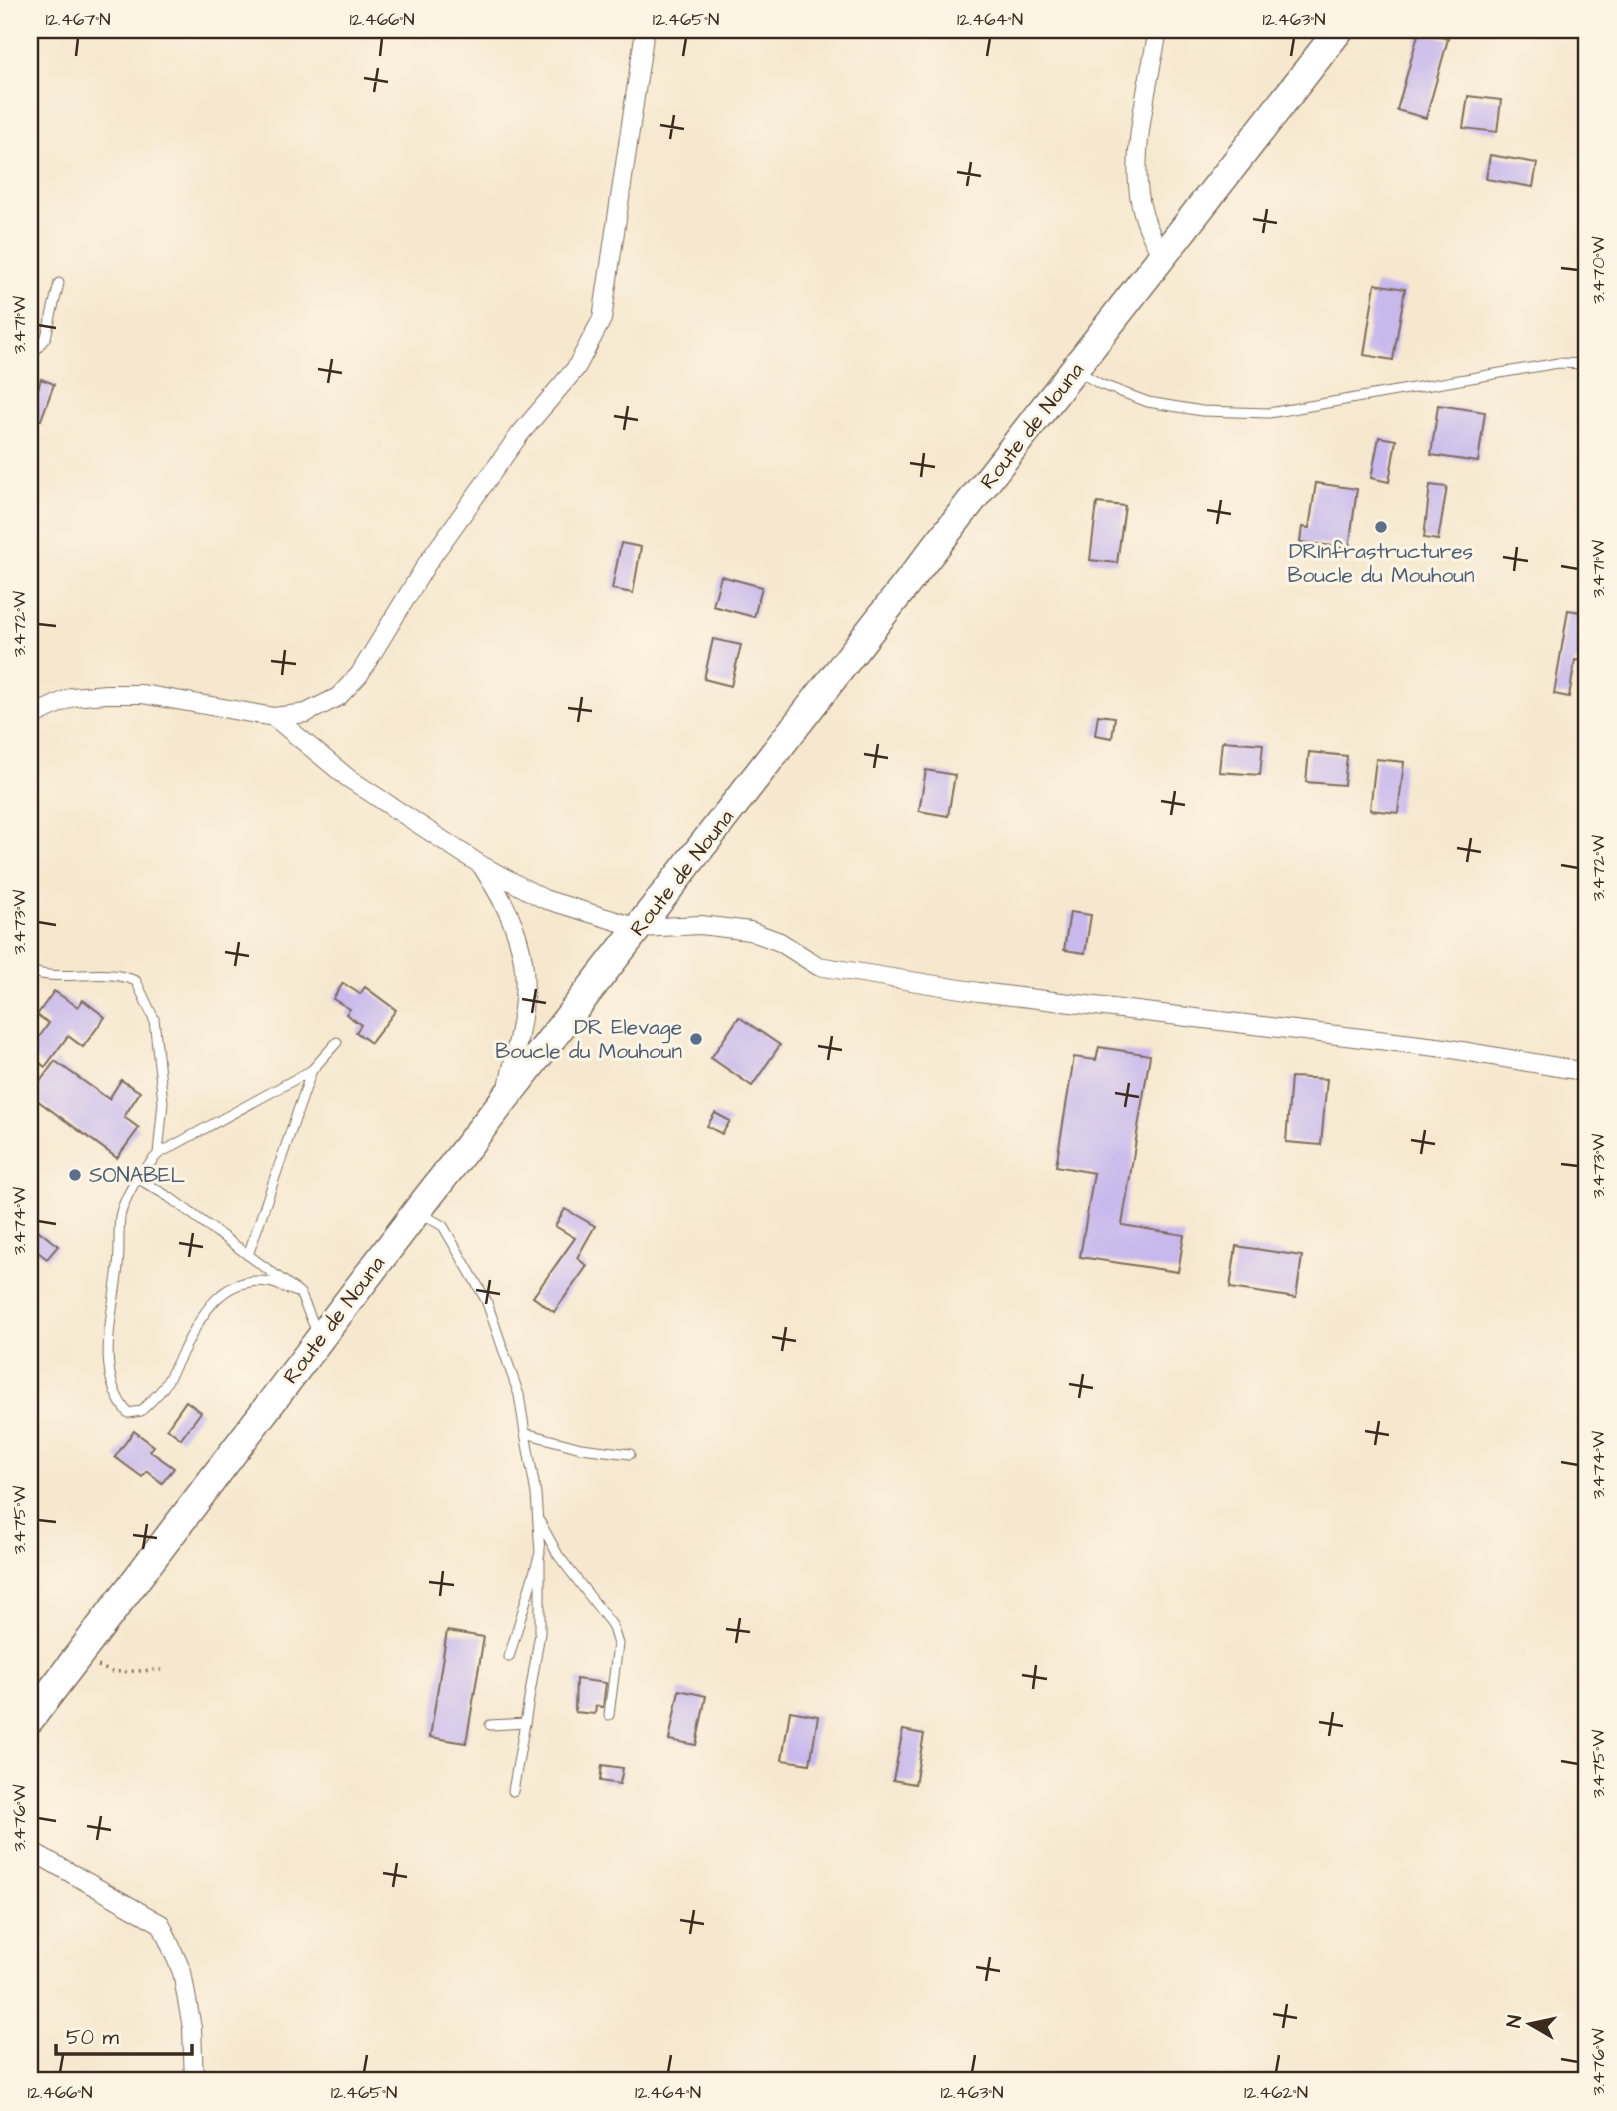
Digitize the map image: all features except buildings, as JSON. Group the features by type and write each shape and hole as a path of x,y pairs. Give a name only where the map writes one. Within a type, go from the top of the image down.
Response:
{"main road":[{"name":"Route de Nouna","path":"30,1719 417,1211 1339,30"}],"street":[{"path":"30,717 72,697 106,694 142,694 274,717 306,713 338,697 359,675 428,562 520,434 576,368 602,319 645,30"},
{"path":"1158,30 1140,144 1138,182 1142,213 1162,258"},
{"path":"274,717 348,778 481,865 544,899 639,928 701,925 750,931 780,942 818,966 992,994 1445,1048 1587,1072"},
{"path":"481,865 502,897 520,937 527,982 505,1100"},
{"path":"30,1850 161,1924 182,1972 192,2028 194,2081"}],"lane":[{"path":"30,358 46,337 59,283"},
{"path":"1076,370 1100,384 1148,402 1202,411 1269,413 1558,363 1587,363"},
{"path":"30,971 44,976 122,975 136,981 154,1019 163,1102 158,1154"},
{"path":"300,1293 269,1282 243,1283 224,1291 206,1309 162,1388 141,1411 128,1413 120,1405 111,1379 110,1325 118,1267 120,1216 137,1178 158,1154 312,1070 337,1042"},
{"path":"248,1255 312,1070"},
{"path":"137,1178 169,1197 300,1293 319,1338"},
{"path":"417,1211 443,1226 486,1300 519,1395 537,1517 540,1633 513,1791"},
{"path":"525,1433 581,1448 630,1454"},
{"path":"537,1517 558,1555 612,1625 618,1644 609,1715"},
{"path":"509,1657 540,1553"},
{"path":"490,1725 525,1723"}],"path":[{"path":"78,1655 112,1672 161,1670"}],"place":[{"name":"DRInfrastructures Boucle du Mouhoun","path":"1381,527"},
{"name":"DR Elevage Boucle du Mouhoun","path":"696,1039"},
{"name":"SONABEL","path":"75,1175"}]}
